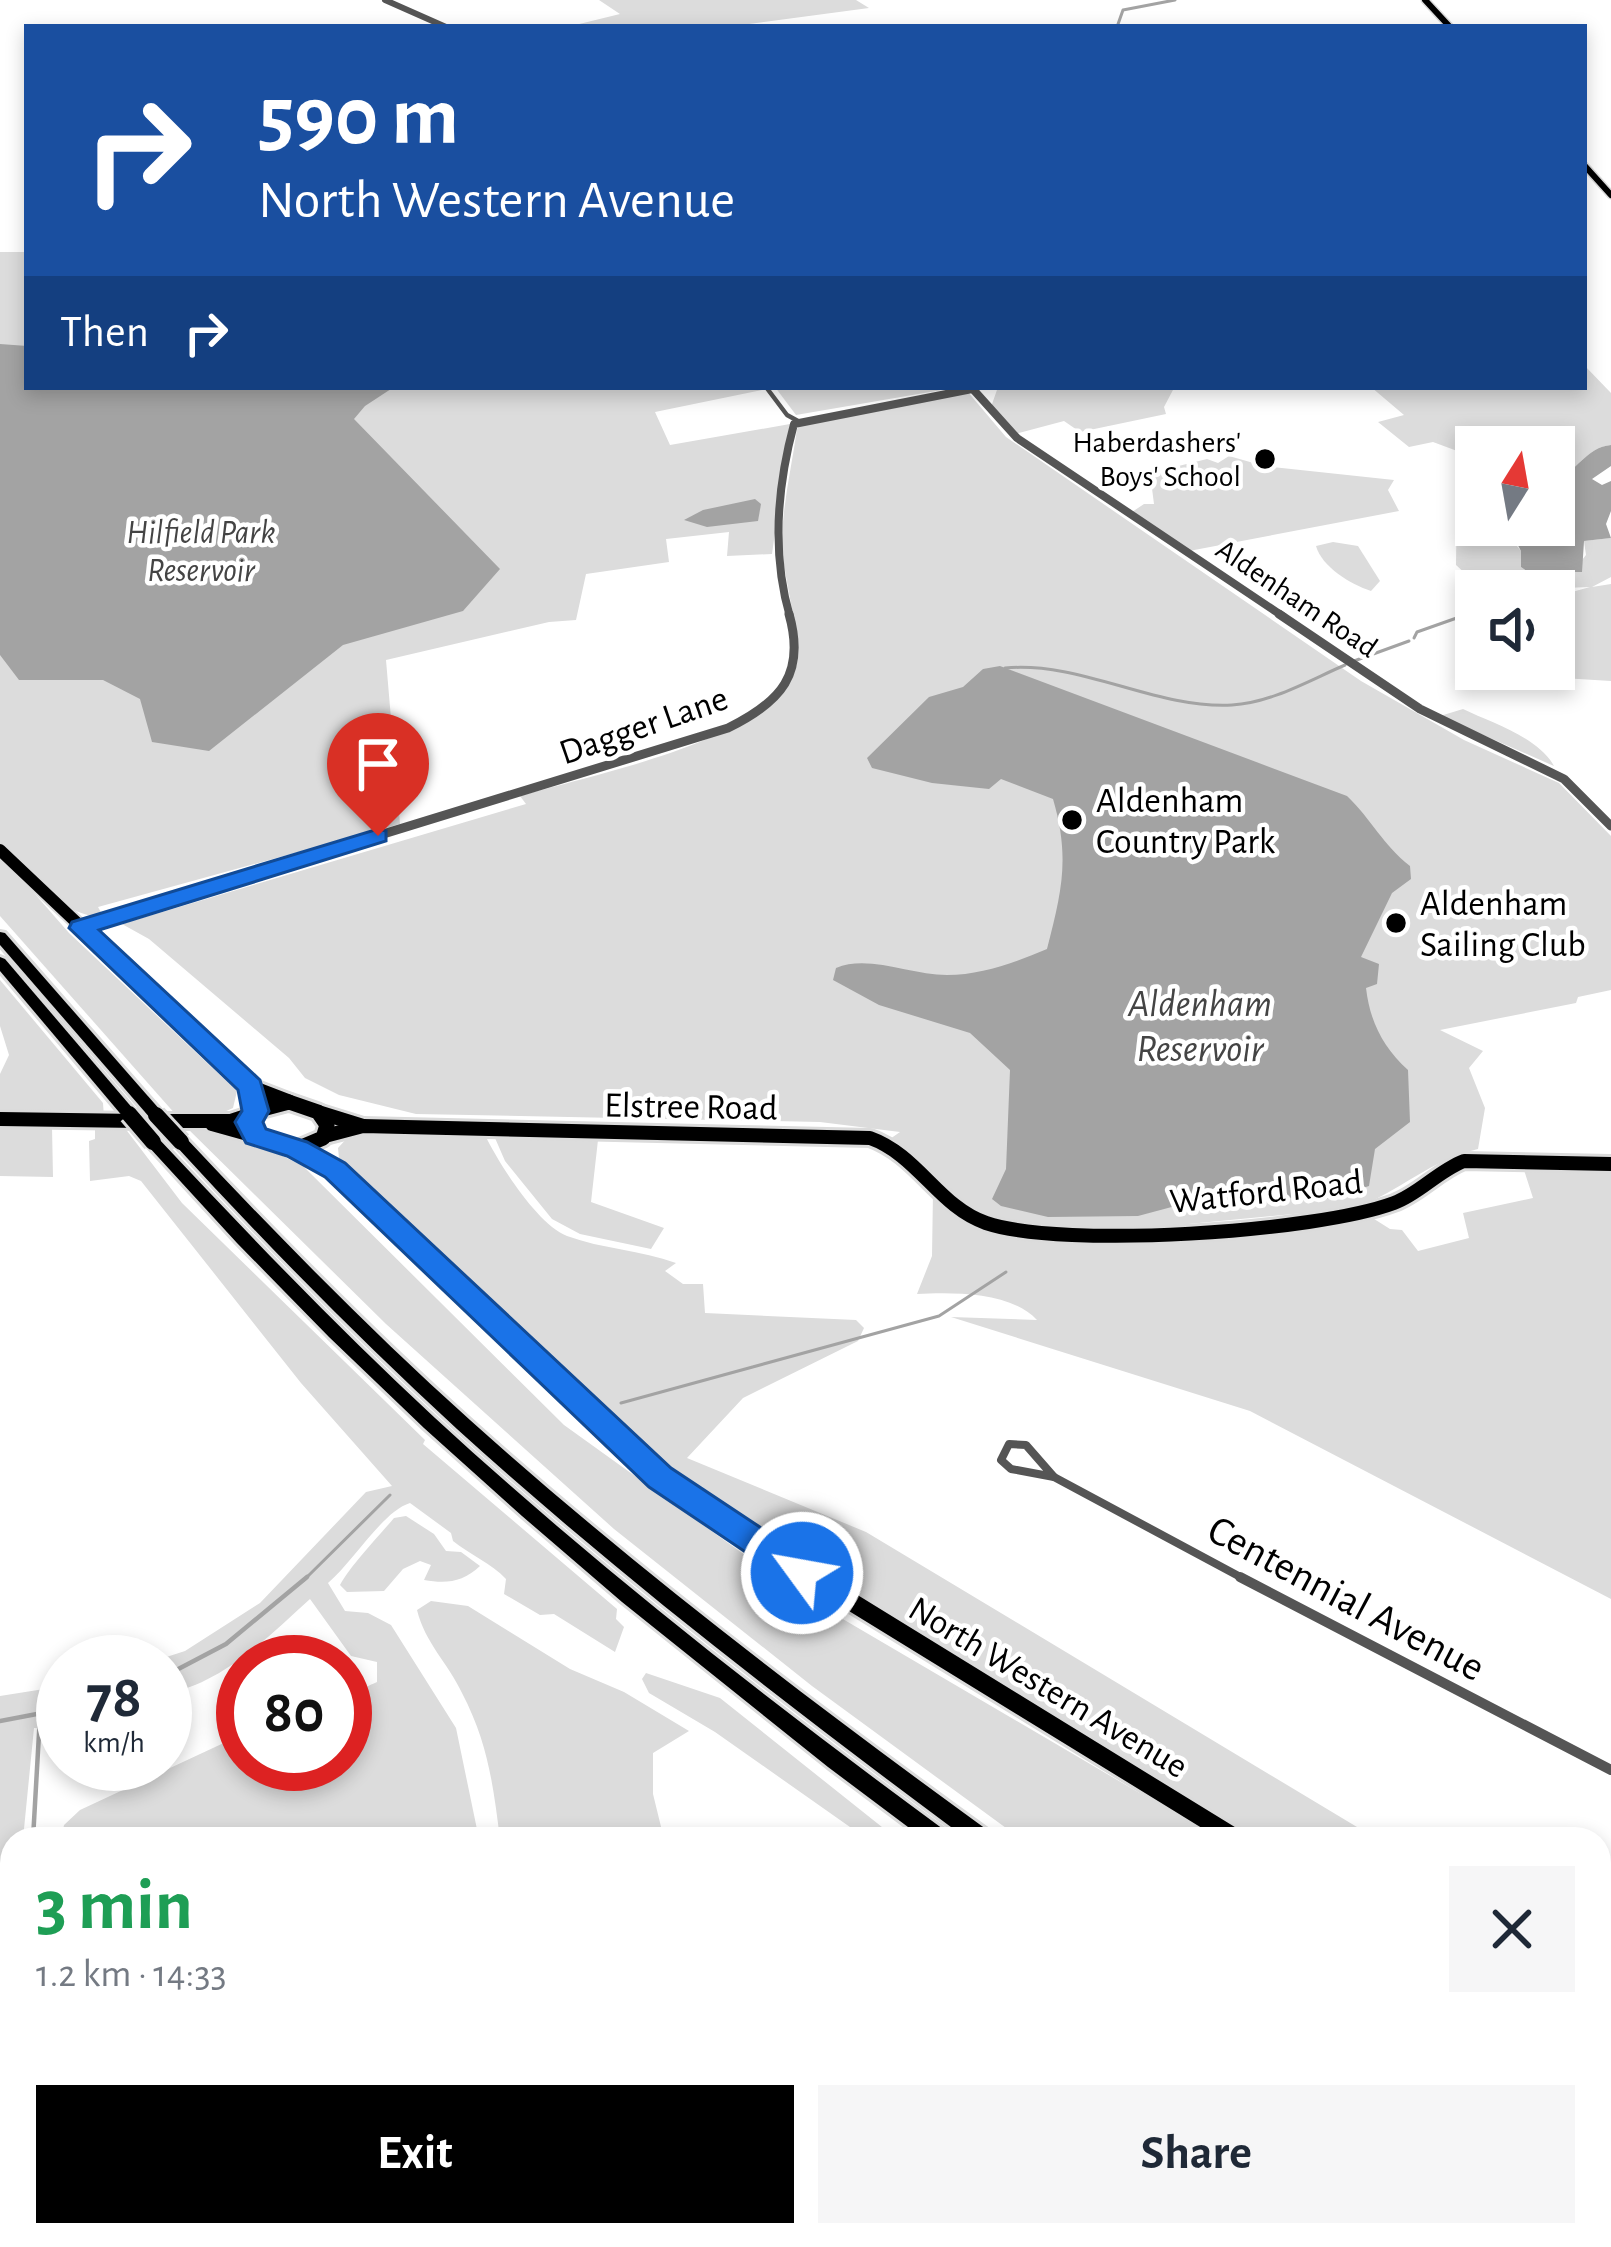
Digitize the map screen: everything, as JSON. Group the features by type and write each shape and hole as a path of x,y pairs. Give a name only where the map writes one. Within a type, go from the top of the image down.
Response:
{"highway":[{"path":"0,850 250,1087 318,1112"},
{"path":"0,936 181,1142 356,1323 558,1507 785,1691 967,1827"},
{"path":"0,962 153,1142 280,1278 468,1458 700,1654 924,1827"},
{"path":"250,1087 254,1112 249,1122 255,1136"},
{"path":"254,1112 289,1102"},
{"name":"North Western Avenue","path":"318,1112 326,1124 324,1137 335,1170"},
{"name":"North Western Avenue","path":"255,1136 297,1149 335,1170 660,1478 915,1645 1217,1827"},
{"path":"297,1149 324,1137"}],"main road":[{"path":"1425,0 1447,24"},
{"path":"1587,168 1611,195"},
{"path":"0,1119 205,1122 254,1112"},
{"name":"Elstree Road","path":"318,1112 363,1126 870,1138 908,1154 956,1205 986,1223"},
{"path":"205,1122 255,1136"},
{"name":"Elstree Road","path":"324,1137 363,1126"},
{"name":"Watford Road","path":"986,1223 1104,1235 1313,1218 1399,1202 1443,1169 1464,1161 1611,1164"}],"street":[{"path":"385,0 439,24"},
{"path":"768,390 787,415 798,421 961,390"},
{"name":"Aldenham Road","path":"973,390 1011,434 1420,709 1564,779 1611,826"},
{"name":"Dagger Lane","path":"81,928 717,733 744,720 770,700 794,668 794,639 778,554 791,434 798,421"},
{"path":"1026,1445 1054,1477 1004,1464 1005,1447 1026,1445"},
{"path":"1020,1471 1030,1468 1035,1456"},
{"name":"Centennial Avenue","path":"1054,1477 1496,1714 1611,1770"}],"shaded area":[{"path":"599,0 856,0 869,8 749,24 579,24 620,14"},
{"path":"0,252 24,252 24,390 762,390 655,412 670,445 790,424 772,554 727,556 729,532 666,539 669,562 586,574 576,620 549,622 386,660 400,824 98,907 103,916 74,910 60,901 0,842"},
{"path":"1587,368 1611,393 1611,445 1595,450 1575,466 1575,426 1455,426 1455,450 1433,442 1409,447 1378,422 1404,415 1375,390 1587,390"},
{"path":"777,390 942,390 796,415"},
{"path":"997,390 1173,390 1164,407 1166,414 1080,432 1064,421 1015,434 991,407"},
{"name":"Aldenham Country Park","path":"967,391 1006,437 1361,681 1464,740 1559,783 1611,836 1611,990 1578,997 1576,1003 1440,1030 1483,1051 1469,1068 1485,1108 1478,1149 1446,1160 1355,1208 1105,1232 993,1221 968,1211 910,1151 890,1139 900,1132 820,1122 416,1114 339,1095 305,1078 289,1058 149,939 122,924 526,804 520,796 676,751 754,715 781,693 798,656 782,539 797,429 801,424"},
{"path":"1229,456 1264,466 1394,480 1388,490 1399,511 1189,551 1132,512 1154,504 1150,473 1207,459 1218,463"},
{"path":"1611,538 1611,577 1592,587 1611,584 1611,681 1575,679 1575,591 1590,587 1575,588 1574,570 1586,555 1584,541"},
{"path":"1333,542 1358,546 1380,581 1371,591 1324,561 1316,546"},
{"path":"1456,546 1517,546 1525,570 1461,570 1456,565"},
{"path":"1463,709 1526,739 1554,766 1440,716"},
{"path":"0,854 69,933 237,1091 233,1108 213,1117 177,1116 0,916"},
{"path":"0,980 103,1103 104,1117 0,1113 0,1074 9,1055 0,1026"},
{"path":"0,1121 76,1126 52,1127 53,1177 0,1176"},
{"path":"121,1123 182,1203 425,1440 423,1444 617,1609 616,1619 624,1627 615,1652 554,1614 540,1615 504,1594 506,1579 410,1503 389,1516 328,1583 345,1611 368,1613 391,1625 456,1728 477,1827 64,1827 80,1810 121,1791 192,1791 192,1758 216,1747 216,1791 372,1791 372,1685 377,1682 377,1662 372,1661 372,1635 336,1635 310,1599 270,1635 216,1635 216,1674 192,1686 192,1647 260,1603 366,1492 392,1486 301,1383 141,1181 129,1176 90,1181 89,1141 95,1139 95,1126"},
{"path":"185,1126 250,1140 303,1166 564,1425 795,1591 1198,1827 1005,1827 812,1686 614,1529 386,1324"},
{"path":"485,1135 520,1192 555,1229 580,1240 676,1263 665,1271 683,1284 703,1284 705,1313 856,1320 864,1328 858,1341 743,1398 687,1458 866,1532 1357,1827 1234,1827 738,1522 654,1458 369,1192 339,1158 338,1148 349,1136"},
{"path":"495,1138 598,1140 591,1202 664,1228 651,1249 580,1234 552,1219 505,1161"},
{"path":"1523,1167 1611,1169 1611,1599 1250,1411 951,1317 1037,1320 1012,1304 964,1294 917,1294 932,1256 933,1192 971,1227 1021,1234 1191,1236 1371,1217 1390,1229 1402,1230 1418,1251 1469,1238 1463,1213 1533,1198"},
{"path":"406,1516 434,1534 446,1551 461,1552 480,1566 461,1579 432,1581 424,1580 431,1565 420,1561 403,1569 384,1591 347,1592 340,1585 351,1569 394,1518"},
{"path":"431,1601 468,1606 570,1669 624,1692 689,1731 653,1753 653,1794 661,1827 498,1827 478,1729 417,1610"},
{"path":"646,1673 720,1698 882,1827 850,1827 715,1732 649,1693 642,1679"},
{"path":"36,1690 24,1827 0,1827 0,1696"}],"water":[{"name":"Hilfield Park Reservoir","path":"0,344 24,346 24,390 389,390 354,419 500,569 463,611 343,645 209,751 152,742 140,699 103,680 19,680 0,655"},
{"path":"1611,445 1611,466 1592,479 1602,485 1611,481 1606,524 1611,538 1584,541 1582,572 1525,570 1518,546 1575,546 1575,466"},
{"path":"755,499 761,504 758,521 707,527 684,520 703,510"},
{"name":"Aldenham Reservoir","path":"1000,666 1347,796 1410,866 1411,879 1392,893 1361,957 1379,964 1377,984 1366,988 1368,1000 1379,1033 1408,1070 1410,1122 1375,1149 1369,1186 1324,1200 1224,1193 1138,1216 1048,1217 1001,1206 992,1199 1006,1169 1010,1070 970,1033 879,1005 833,980 836,968 848,964 960,974 999,967 1047,949 1062,874 1053,799 1001,779 989,789 932,783 872,768 867,758 929,697 963,687 983,669"}],"waterway":[{"path":"1118,24 1123,10 1175,0"},
{"path":"1414,638 1417,632 1455,619"},
{"path":"1354,661 1409,641"},
{"path":"1005,668 1062,671 1175,700 1232,705 1276,695 1345,665"},
{"path":"621,1403 939,1316 1006,1272"},
{"path":"304,1580 390,1495"},
{"path":"192,1662 226,1644 307,1577"},
{"path":"0,1721 36,1714"},
{"path":"34,1827 36,1786"}],"place":[{"name":"Haberdashers' Boys' School","path":"1265,459"},
{"name":"Aldenham Country Park","path":"1072,820"},
{"name":"Aldenham Sailing Club","path":"1396,923"}],"route":[{"path":"378,836 81,928 250,1087 255,1111 249,1122 255,1136 297,1149 335,1170 660,1478 802,1573"}]}
